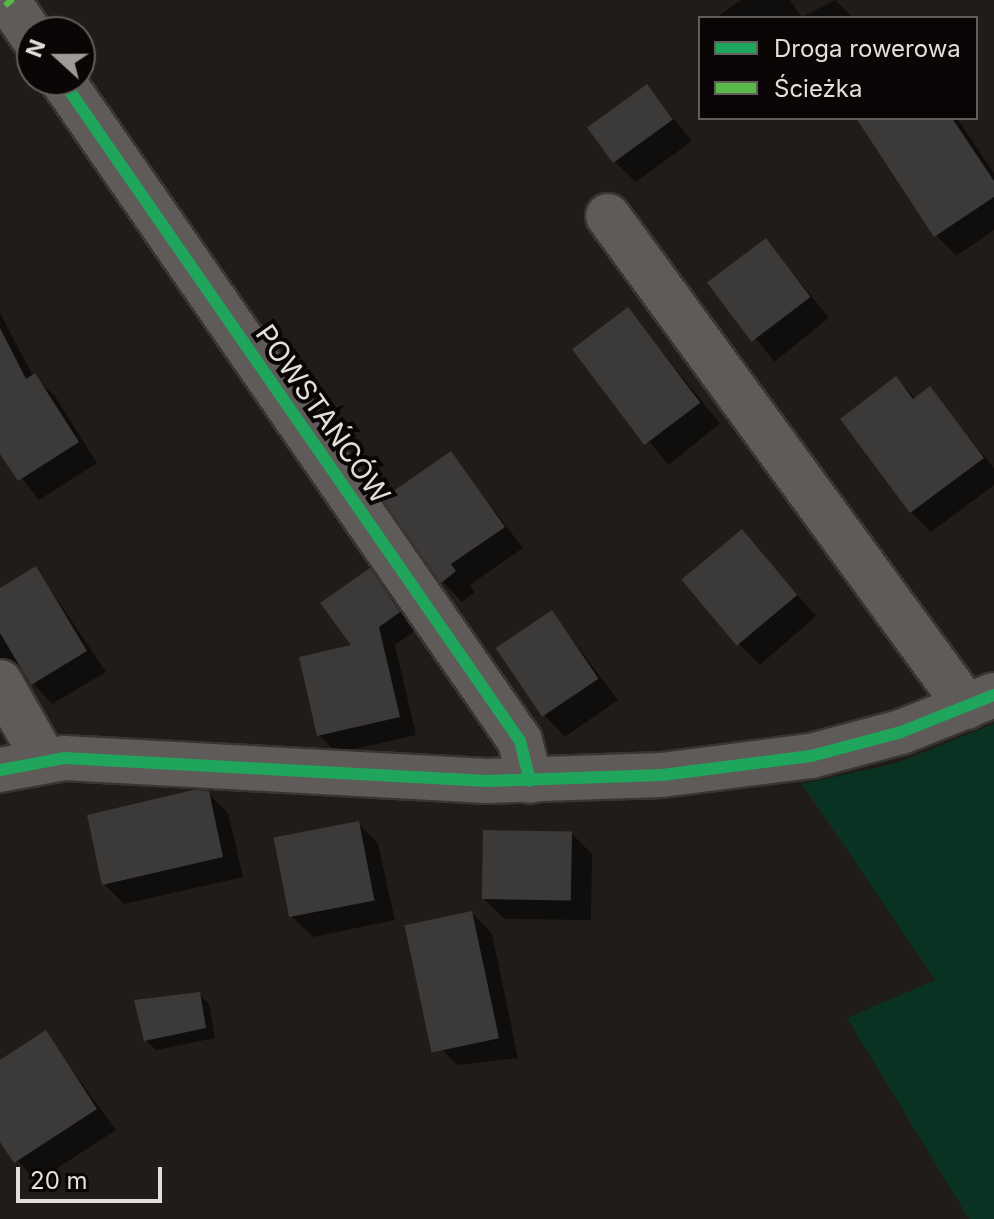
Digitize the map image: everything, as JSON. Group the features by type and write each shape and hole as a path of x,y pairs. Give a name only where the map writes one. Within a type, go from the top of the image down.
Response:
{"street":[{"name":"POWSTAŃCÓW","path":"73,96 520,741 530,781"},
{"path":"0,770 44,759 530,781 780,763 981,701 608,216"},
{"path":"0,682 44,759"}],"green space":[{"path":"994,724 994,1219 969,1219 847,1018 935,980 802,784 897,763"}],"building":[{"path":"647,84 673,120 613,163 587,127"},
{"path":"857,120 953,120 994,181 994,197 934,237"},
{"path":"766,238 811,297 751,342 707,283"},
{"path":"628,307 700,403 644,445 572,349"},
{"path":"0,328 26,379 35,373 79,442 18,481 0,454"},
{"path":"896,376 913,399 930,386 984,458 910,513 840,419"},
{"path":"451,451 505,527 451,564 456,571 441,583 382,499"},
{"path":"742,529 797,595 737,646 681,580"},
{"path":"36,566 87,651 31,685 0,633 0,588"},
{"path":"370,568 400,612 379,627 400,717 317,736 299,657 351,645 320,603"},
{"path":"552,610 598,679 542,717 496,648"},
{"path":"193,790 209,791 223,857 102,885 87,815"},
{"path":"359,821 374,901 289,917 274,838"},
{"path":"483,830 572,832 571,901 482,899"},
{"path":"472,911 499,1038 432,1053 405,925"},
{"path":"200,992 206,1028 144,1041 134,1000"},
{"path":"46,1030 97,1109 14,1163 0,1142 0,1060"}],"marked path":[{"path":"7,0 11,5"}],"cycle path":[{"path":"73,96 520,741 530,781"},
{"path":"0,770 64,758 487,781 662,775 811,756 901,732 994,695"}]}
